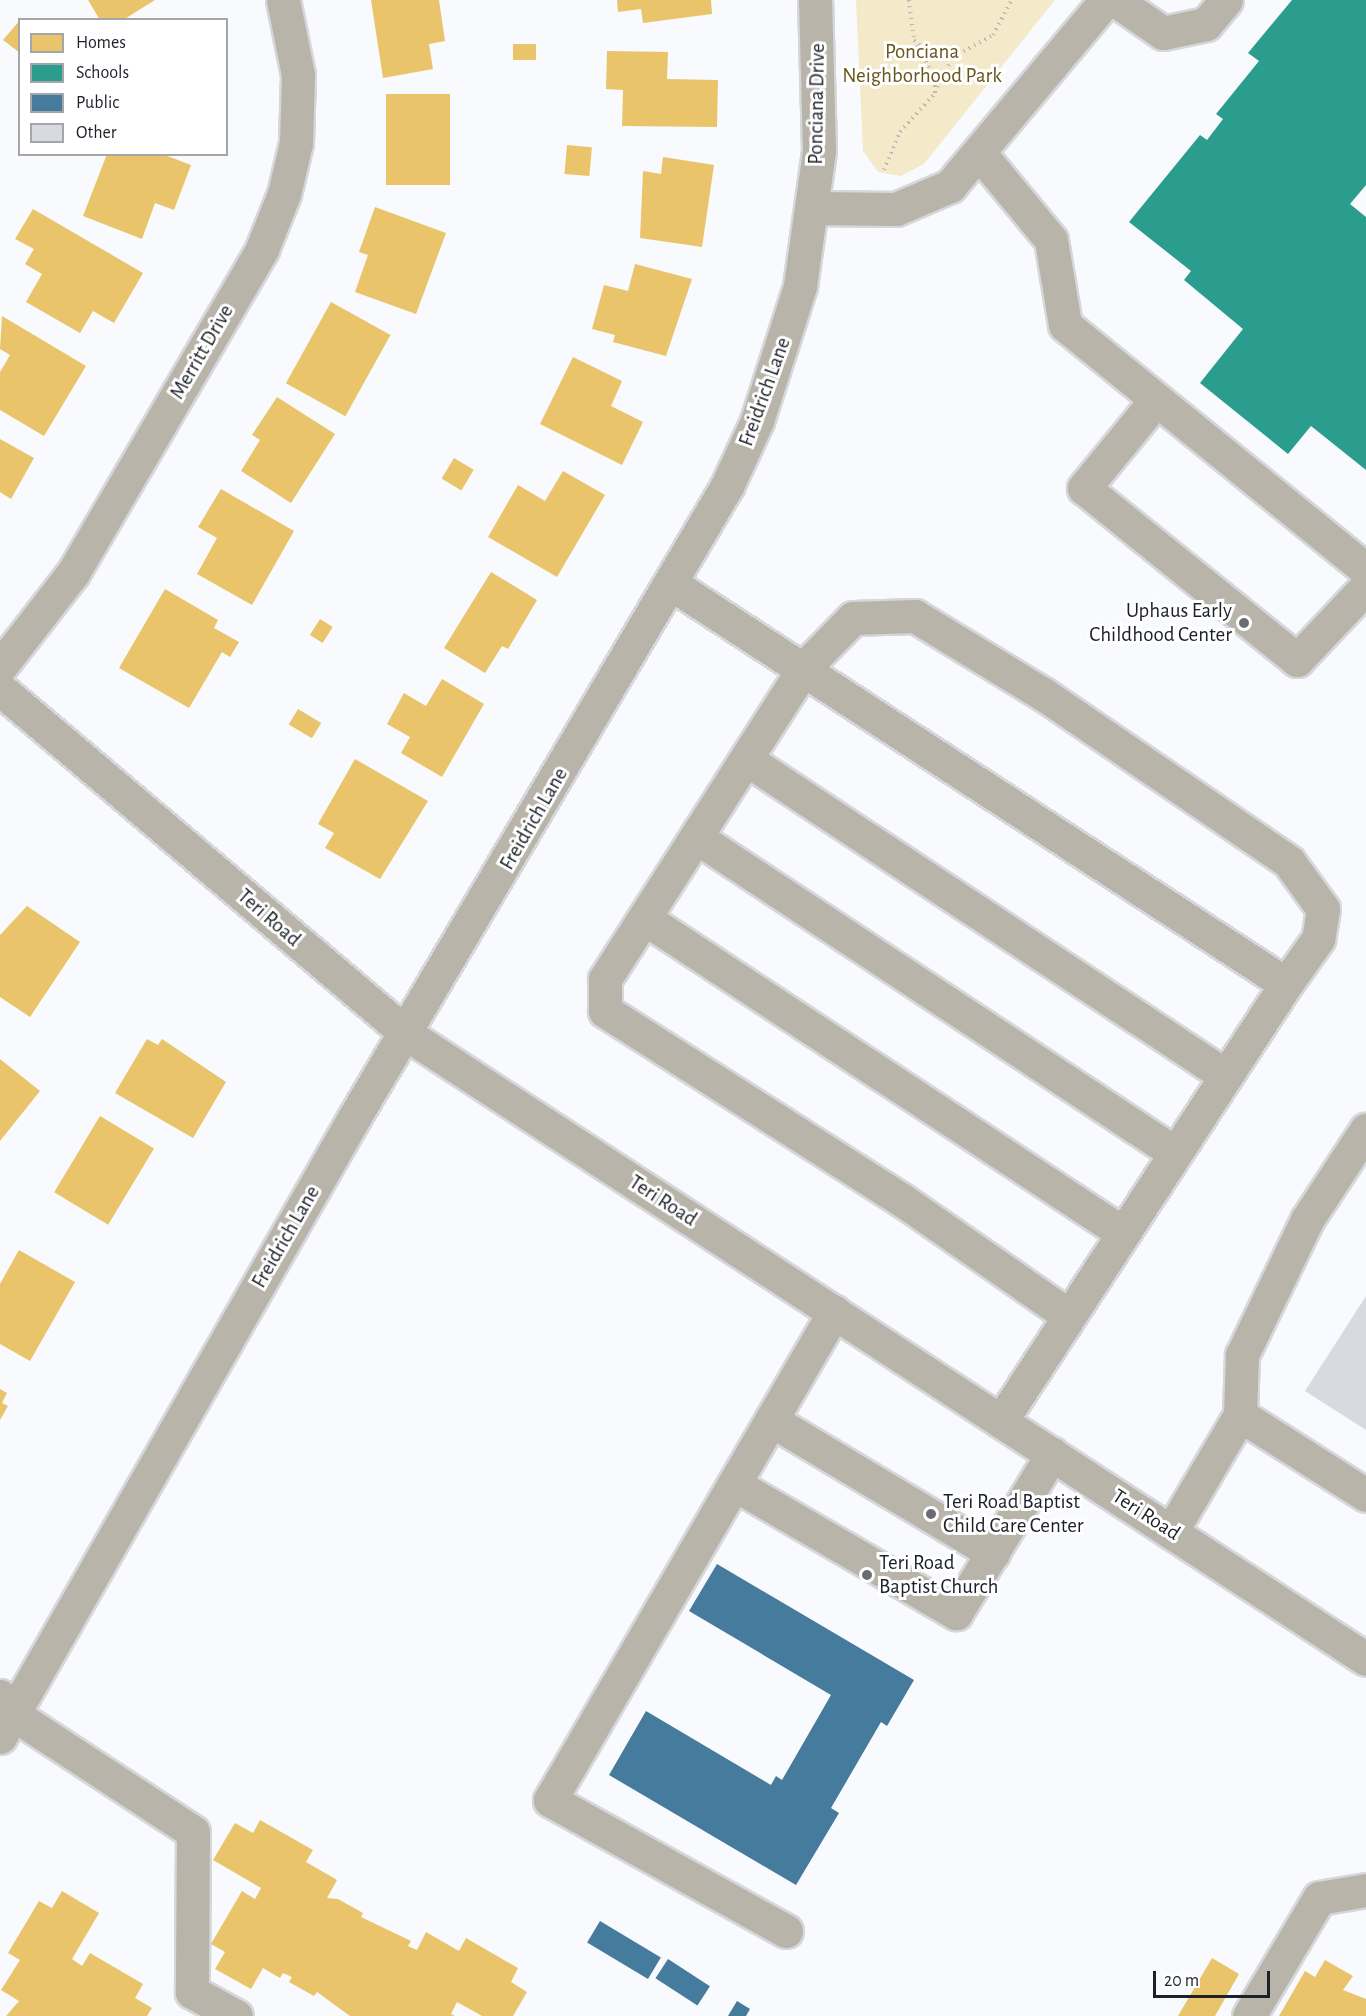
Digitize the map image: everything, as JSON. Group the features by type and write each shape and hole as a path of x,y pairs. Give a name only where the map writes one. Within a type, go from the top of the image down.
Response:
{"street":[{"name":"Merritt Drive","path":"0,667 73,573 262,249 284,194 296,143 298,75 283,0"},
{"name":"Ponciana Drive","path":"814,0 821,90 814,208"},
{"path":"814,208 915,204 950,186 981,154 1106,0"},
{"path":"1115,0 1163,33 1206,24 1226,0"},
{"path":"981,154 1051,240 1065,325 1366,570"},
{"name":"Freidrich Lane","path":"4,1716 354,1118 408,1035 670,583 757,420 800,286 814,208"},
{"path":"1156,400 1084,488 1297,660 1366,586"},
{"path":"670,583 1286,984"},
{"path":"1000,1421 1069,1316 1286,984 1318,939 1323,909 1289,862 1043,694 915,616 853,618 803,669 605,979 604,1011 905,1202 1069,1316"},
{"name":"Teri Road","path":"0,689 408,1035 1366,1659"},
{"path":"746,759 1226,1076"},
{"path":"696,837 1175,1154"},
{"path":"644,918 1123,1233"},
{"path":"1171,1532 1240,1415 1242,1355 1307,1220 1366,1130"},
{"path":"786,1931 550,1800 834,1312"},
{"path":"1240,1415 1366,1496"},
{"path":"771,1420 993,1553"},
{"path":"734,1484 956,1612 1052,1454"},
{"path":"4,1716 91,1765 193,1832 187,2004 236,2016"},
{"path":"1249,2016 1319,1898 1366,1890"}],"path":[{"path":"909,0 914,40 935,78 935,93"},
{"path":"914,40 931,55 953,57 993,35 1012,0"},
{"path":"884,170 900,132 935,93 953,57"}],"green space":[{"name":"Ponciana Neighborhood Park","path":"856,0 1055,0 924,164 901,176 878,172 863,151"}],"building: Homes":[{"path":"88,0 155,0 126,18 99,18"},
{"path":"371,0 439,0 445,41 429,44 433,69 383,78"},
{"path":"617,0 711,0 712,14 643,23 641,9 618,12"},
{"path":"18,22 18,51 3,40"},
{"path":"513,44 536,44 536,60 513,60"},
{"path":"607,51 668,52 667,79 718,80 717,127 622,126 623,90 606,89"},
{"path":"386,94 450,94 450,185 386,185"},
{"path":"567,145 592,147 589,176 564,174"},
{"path":"106,156 167,156 191,165 174,210 155,203 142,239 83,216"},
{"path":"663,157 714,165 702,247 640,238 643,171 661,174"},
{"path":"375,207 446,233 416,314 355,292 368,255 359,252"},
{"path":"33,209 143,273 114,323 93,311 80,333 26,302 42,274 25,264 34,249 15,239"},
{"path":"635,264 692,279 666,356 613,342 615,335 592,329 604,285 628,291"},
{"path":"331,302 390,335 345,416 286,383"},
{"path":"2,316 86,366 44,436 0,410 0,372 10,355 0,349"},
{"path":"573,357 622,381 611,406 643,422 622,465 540,424"},
{"path":"277,397 335,434 291,503 241,471 260,440 252,435"},
{"path":"0,439 34,458 11,499 0,492"},
{"path":"454,458 474,470 461,490 442,479"},
{"path":"563,471 605,495 557,577 488,537 518,485 545,501"},
{"path":"221,489 294,531 252,605 197,574 217,538 198,527"},
{"path":"491,572 537,600 508,649 502,646 485,673 444,648"},
{"path":"165,589 218,620 214,628 239,642 230,657 222,652 189,708 119,668"},
{"path":"320,619 333,627 323,643 310,635"},
{"path":"442,679 484,704 442,777 401,753 410,737 387,724 404,693 426,706"},
{"path":"298,709 321,723 312,738 289,724"},
{"path":"355,759 428,801 380,879 325,848 334,833 318,824"},
{"path":"27,906 80,942 30,1017 0,997 0,935"},
{"path":"147,1039 158,1045 162,1039 226,1082 193,1138 115,1093"},
{"path":"0,1059 40,1091 0,1141"},
{"path":"100,1116 154,1148 108,1225 54,1192"},
{"path":"19,1250 75,1282 30,1361 0,1344 0,1284"},
{"path":"0,1389 7,1393 2,1403 8,1406 0,1420"},
{"path":"260,1820 313,1850 306,1862 337,1880 327,1898 338,1899 363,1913 361,1917 411,1941 408,1946 417,1950 426,1932 459,1951 466,1938 518,1968 511,1982 527,1992 513,2016 482,2016 457,2002 451,2014 455,2016 350,2016 317,1992 314,1996 289,1982 292,1977 283,1973 280,1978 263,1968 251,1989 215,1969 225,1952 211,1944 242,1891 255,1899 261,1888 213,1860 235,1823 253,1833"},
{"path":"62,1891 99,1913 72,1959 82,1966 90,1953 143,1984 135,1998 152,2008 147,2016 6,2016 19,2001 1,1990 20,1960 8,1953 39,1901 52,1908"},
{"path":"1212,1958 1239,1974 1215,2016 1178,2016"},
{"path":"1325,1960 1353,1976 1343,1990 1366,1999 1366,2016 1279,2016 1305,1971 1315,1977"}],"building: Schools":[{"path":"1292,0 1366,0 1366,185 1350,204 1366,217 1366,470 1311,426 1288,454 1200,383 1243,329 1184,280 1191,271 1129,222 1200,135 1207,140 1223,119 1216,114 1259,61 1248,53"}],"building: Public":[{"path":"717,1564 914,1680 887,1726 881,1722 831,1808 839,1813 796,1885 609,1775 646,1711 771,1785 776,1776 782,1780 831,1695 689,1611"},
{"path":"600,1921 661,1958 648,1979 587,1942"},
{"path":"668,1959 710,1986 697,2006 655,1978"},
{"path":"737,2001 750,2009 746,2016 728,2016"}],"building: Other":[{"path":"1366,1296 1366,1430 1305,1391"}],"place":[{"name":"Uphaus Early Childhood Center","path":"1244,623"},
{"name":"Teri Road Baptist Child Care Center","path":"931,1514"},
{"name":"Teri Road Baptist Church","path":"867,1575"}]}
